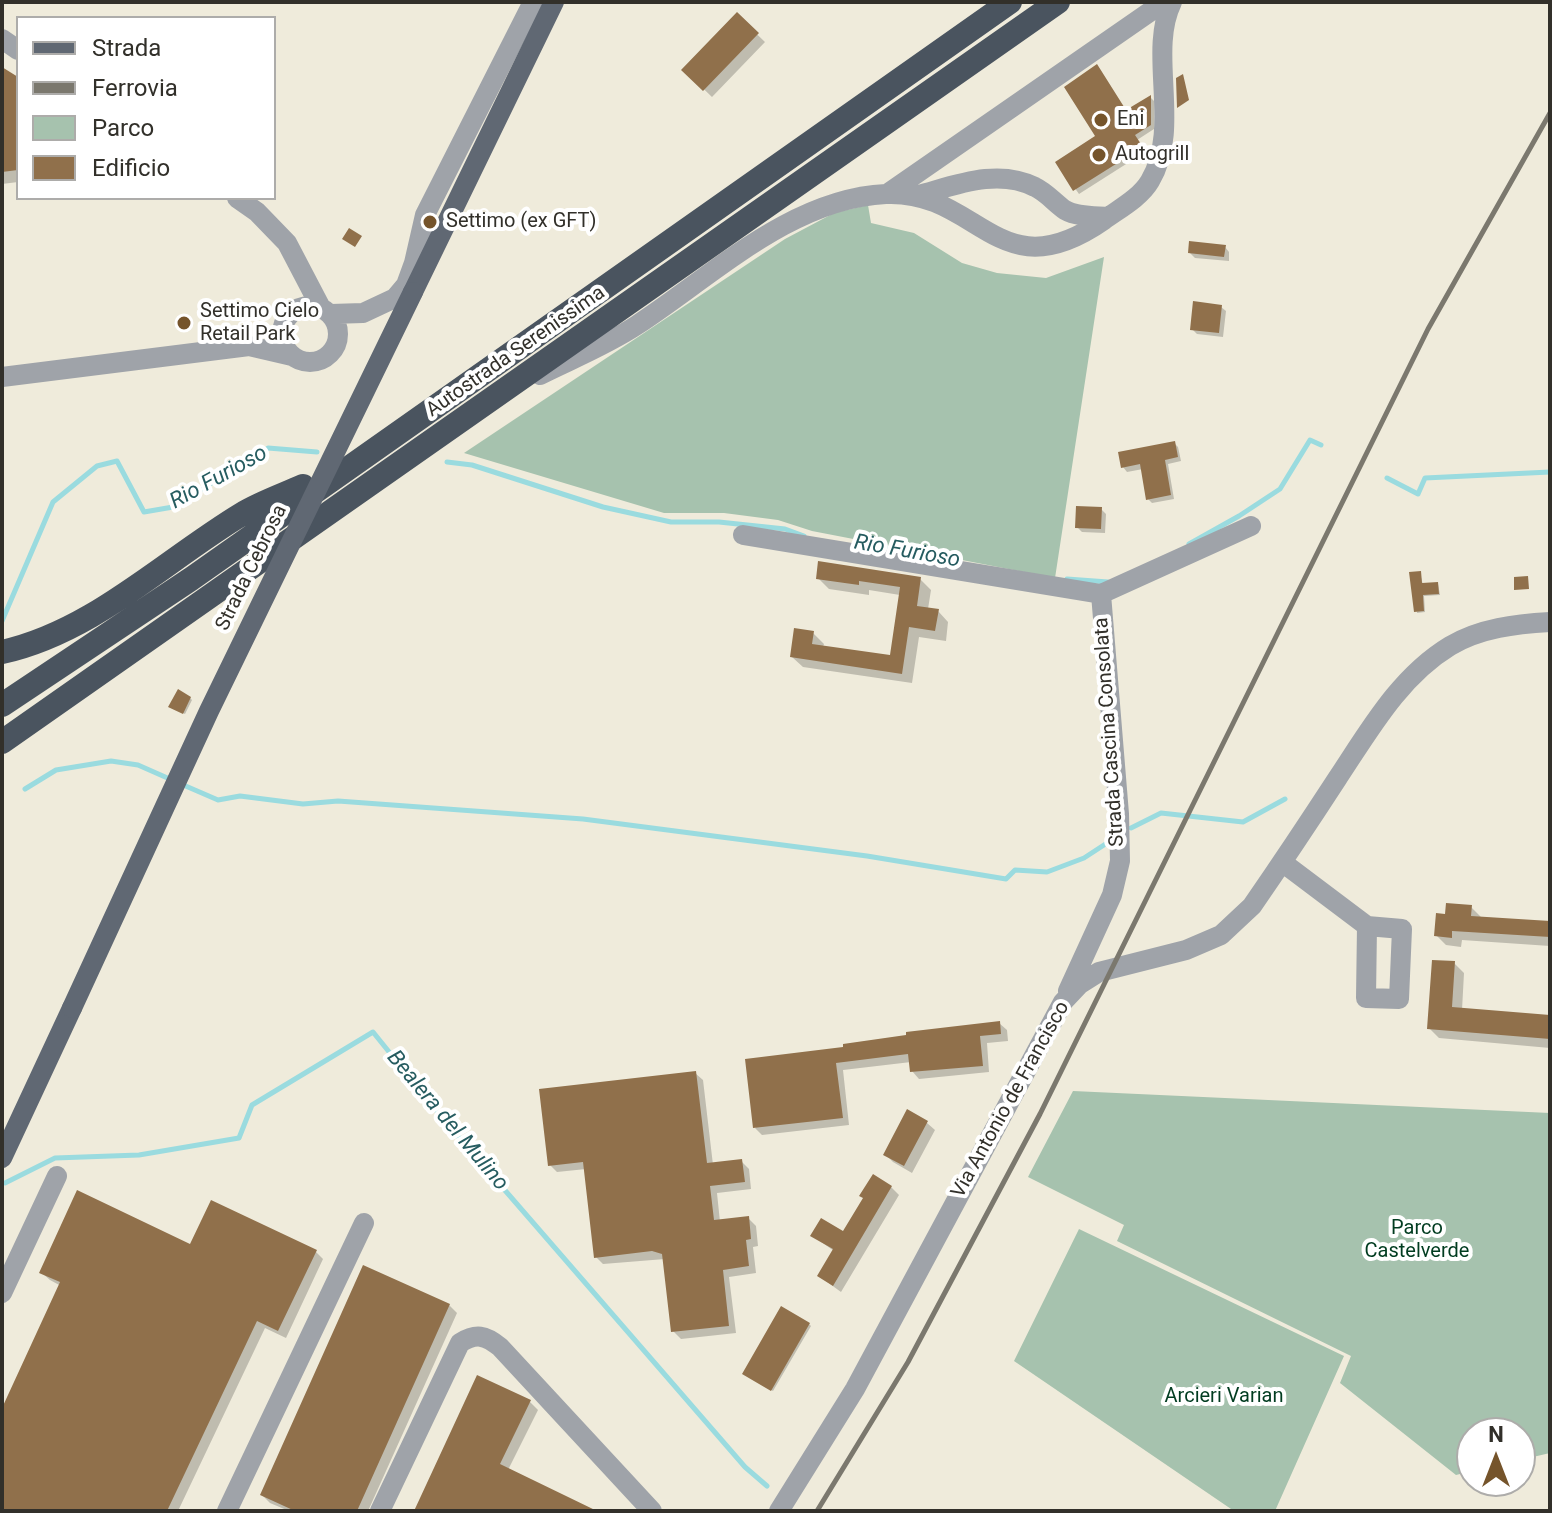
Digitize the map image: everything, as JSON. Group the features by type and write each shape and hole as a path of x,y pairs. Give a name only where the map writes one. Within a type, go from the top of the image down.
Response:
{"highway":[{"name":"Autostrada Serenissima","path":"2,705 191,579 1010,2"},
{"name":"Autostrada Serenissima","path":"2,742 1058,2"},
{"path":"2,652 36,641 89,615 244,513 357,462"}],"main road":[{"name":"Strada Cebrosa","path":"2,1158 209,711 554,2"}],"street":[{"path":"249,346 309,305 326,311 363,313 395,298 406,285 429,207 533,2"},
{"path":"887,194 1164,2"},
{"path":"919,195 999,239 1040,248 1083,234 1139,195 1150,180 1165,128 1163,46 1172,2"},
{"path":"483,405 635,327 751,244 835,204 887,194 919,195 971,180 998,178 1038,188 1068,212 1108,217"},
{"path":"2,377 249,346 311,363 328,356 338,339 338,329 302,276 287,243 257,212 240,200"},
{"path":"292,356 282,340 302,276"},
{"name":"Strada Cascina Consolata","path":"743,535 1101,594 1251,526"},
{"name":"Strada Cascina Consolata","path":"1063,1002 1112,895 1120,861 1101,594"},
{"name":"Via Antonio de Francisco","path":"779,1511 855,1389 1063,1002 1080,984 1099,972 1186,950 1221,935 1252,906 1382,712 1433,657 1467,637 1498,628 1550,622"},
{"path":"1282,862 1367,926"},
{"path":"2,1293 57,1176"},
{"path":"234,1509 364,1223"},
{"path":"380,1511 460,1343 477,1335 488,1338 500,1347 652,1511"}],"green space":[{"path":"868,205 871,223 914,233 962,263 997,273 1046,278 1104,257 1055,578 812,531 778,520 724,513 664,513 464,453 785,239 834,213"},
{"name":"Parco Castelverde","path":"1073,1091 1550,1113 1550,1453 1536,1456 1536,1417 1456,1417 1456,1475 1340,1383 1351,1356 1117,1241 1124,1225 1028,1177"},
{"name":"Arcieri Varian","path":"1079,1229 1344,1356 1275,1511 1234,1511 1014,1361"}],"building":[{"path":"737,12 759,33 703,91 681,70"},
{"path":"1097,64 1126,110 1151,95 1151,125 1135,135 1143,147 1073,191 1055,162 1095,136 1064,87"},
{"path":"2,67 16,76 16,170 2,172"},
{"path":"1183,74 1189,100 1177,108 1176,78"},
{"path":"349,228 362,236 355,247 342,239"},
{"path":"1189,241 1226,245 1224,257 1188,253"},
{"path":"1193,301 1222,305 1219,333 1190,330"},
{"path":"1175,441 1178,457 1165,460 1171,495 1146,500 1140,464 1121,468 1118,452"},
{"path":"1076,506 1102,507 1101,529 1075,528"},
{"path":"818,561 921,577 917,606 939,609 935,631 909,627 902,674 790,657 794,628 814,631 812,644 890,655 900,587 816,579"},
{"path":"1421,571 1422,583 1438,582 1439,594 1423,595 1424,611 1414,612 1409,572"},
{"path":"1528,576 1529,589 1514,590 1514,577"},
{"path":"178,689 191,697 183,714 168,707"},
{"path":"1446,903 1472,905 1471,916 1550,921 1550,937 1452,931 1452,938 1434,936 1436,913 1445,914"},
{"path":"1432,960 1455,961 1452,1007 1550,1015 1550,1039 1427,1029"},
{"path":"1000,1021 1001,1034 980,1036 983,1066 910,1072 908,1054 836,1063 843,1118 753,1128 745,1059 843,1047 843,1044 906,1035 906,1032"},
{"path":"696,1071 707,1163 742,1159 745,1182 710,1186 714,1220 749,1216 751,1239 746,1240 749,1266 723,1270 729,1326 671,1332 662,1254 652,1251 594,1258 583,1162 548,1166 539,1089"},
{"path":"907,1109 928,1121 904,1166 883,1155"},
{"path":"873,1174 892,1186 833,1286 817,1276 833,1249 810,1236 821,1218 843,1231"},
{"path":"77,1190 190,1244 211,1200 317,1250 278,1331 257,1321 167,1511 2,1511 2,1408 60,1282 39,1273"},
{"path":"363,1265 450,1304 357,1511 295,1511 260,1495"},
{"path":"781,1306 810,1323 771,1391 742,1374"},
{"path":"477,1375 531,1400 500,1464 597,1511 414,1511"}],"waterway":[{"name":"Rio Furioso","path":"1189,544 1280,489 1310,440 1321,445"},
{"name":"Rio Furioso","path":"2,621 53,502 97,466 117,461 144,512 173,507 268,448 317,452"},
{"name":"Rio Furioso","path":"447,462 472,465 603,507 671,522 719,522 785,529 804,536"},
{"name":"Rio Furioso","path":"1387,478 1418,494 1425,478 1550,472"},
{"name":"Rio Furioso","path":"877,547 938,557"},
{"name":"Rio Furioso","path":"1067,579 1108,582"},
{"path":"25,789 56,770 111,761 138,765 172,780"},
{"path":"181,784 218,800 240,796 303,804 338,801 583,819 867,856 1006,879 1015,870 1047,872 1084,858 1107,843"},
{"name":"Rio Furioso","path":"1131,828 1161,813 1243,822 1285,799"},
{"name":"Bealera del Mulino","path":"5,1183 55,1158 139,1155 239,1138 252,1105 373,1032 444,1120 745,1467 767,1486"}],"railway":[{"path":"817,1511 908,1362 1040,1114 1428,329 1550,113"}],"place":[{"name":"Eni","path":"1101,120"},
{"name":"Autogrill","path":"1099,155"},
{"name":"Settimo (ex GFT)","path":"430,222"},
{"name":"Settimo Cielo Retail Park","path":"184,323"}]}
